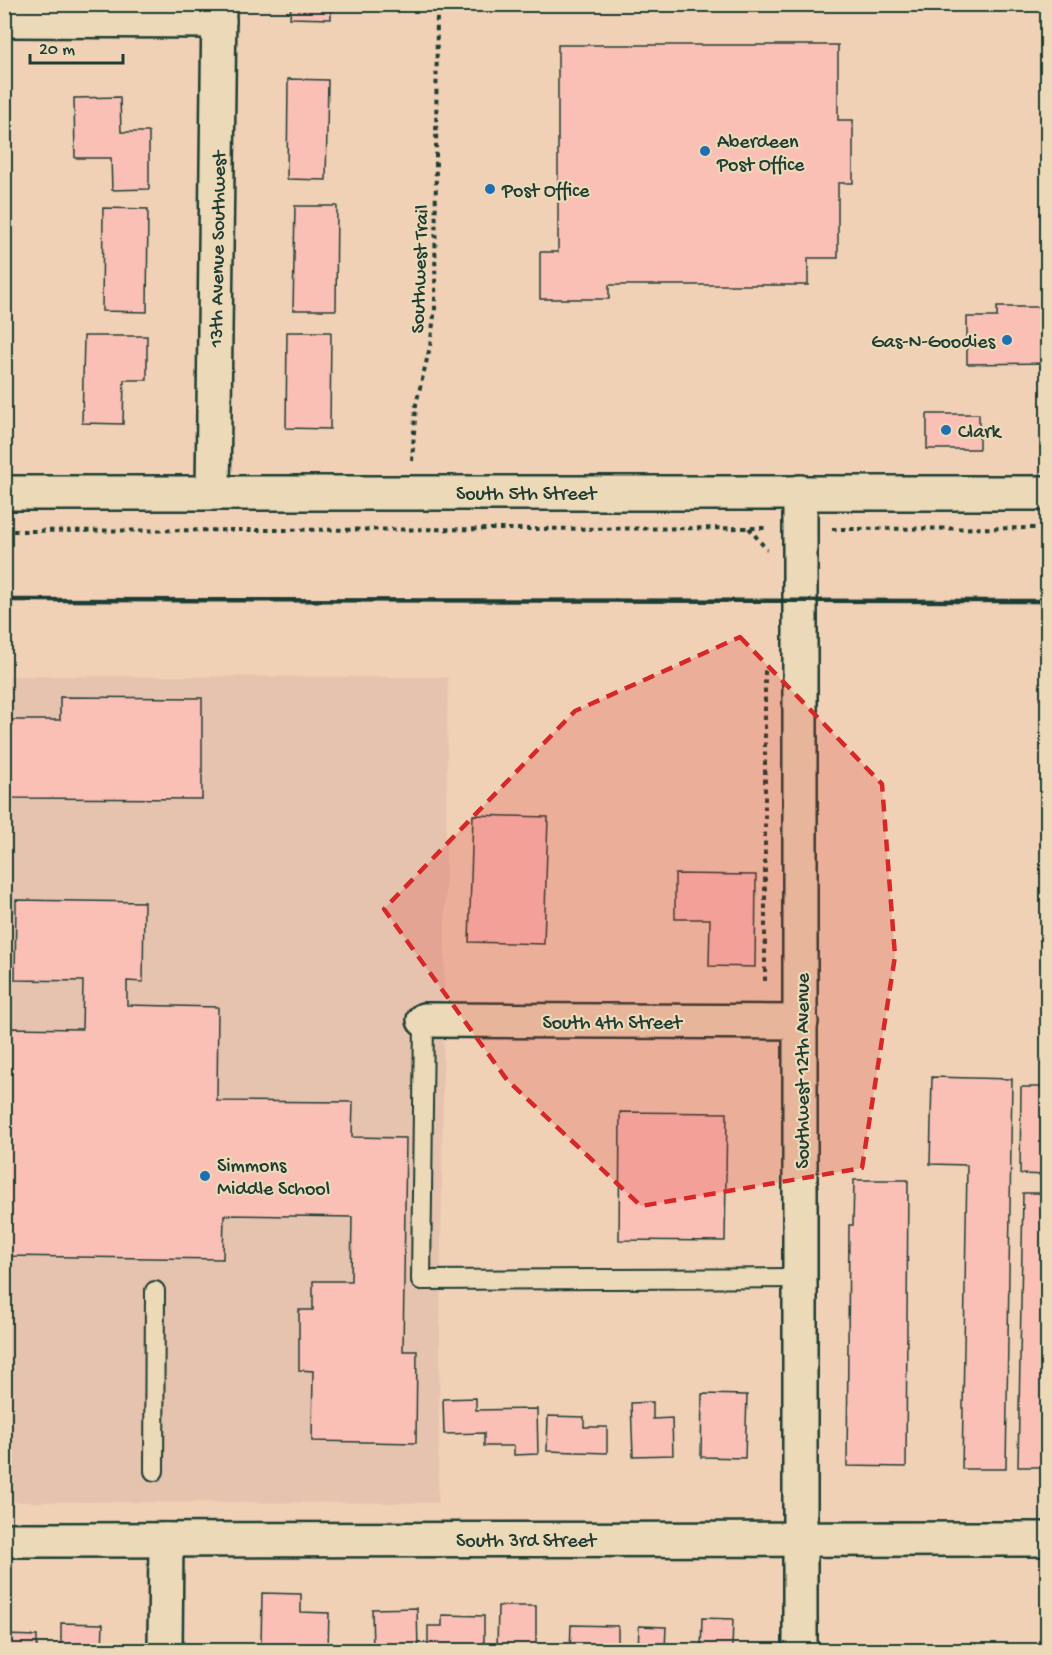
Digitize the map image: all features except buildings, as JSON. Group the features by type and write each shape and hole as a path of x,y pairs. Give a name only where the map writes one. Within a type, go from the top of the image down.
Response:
{"street":[{"path":"4,20 219,13"},
{"name":"13th Avenue Southwest","path":"213,493 219,13"},
{"name":"Southwest 12th Avenue","path":"800,492 802,1538 800,1650"},
{"name":"South 5th Street","path":"4,493 1047,492"},
{"name":"South 4th Street","path":"424,1020 801,1022"},
{"name":"South 3rd Street","path":"4,1540 1047,1539"},
{"path":"165,1650 166,1540"}],"lane":[{"path":"424,1020 421,1280 801,1278"},
{"path":"154,1471 155,1291"}],"path":[{"name":"Southwest Trail","path":"431,531 411,464 416,404 430,347 435,308 437,4"},
{"path":"748,528 769,553"},
{"path":"4,531 1047,528"}],"highlighted area":[{"path":"740,637 882,784 895,956 862,1168 641,1206 507,1080 384,909 575,711"}],"shaded area":[{"path":"5,676 448,677 438,1503 5,1502"}],"railway":[{"path":"4,600 1048,601"}],"place":[{"name":"Aberdeen Post Office","path":"705,151"},
{"name":"Post Office","path":"490,189"},
{"name":"Gas-N-Goodies","path":"1007,340"},
{"name":"Clark","path":"946,430"},
{"name":"Simmons Middle School","path":"205,1176"}]}
